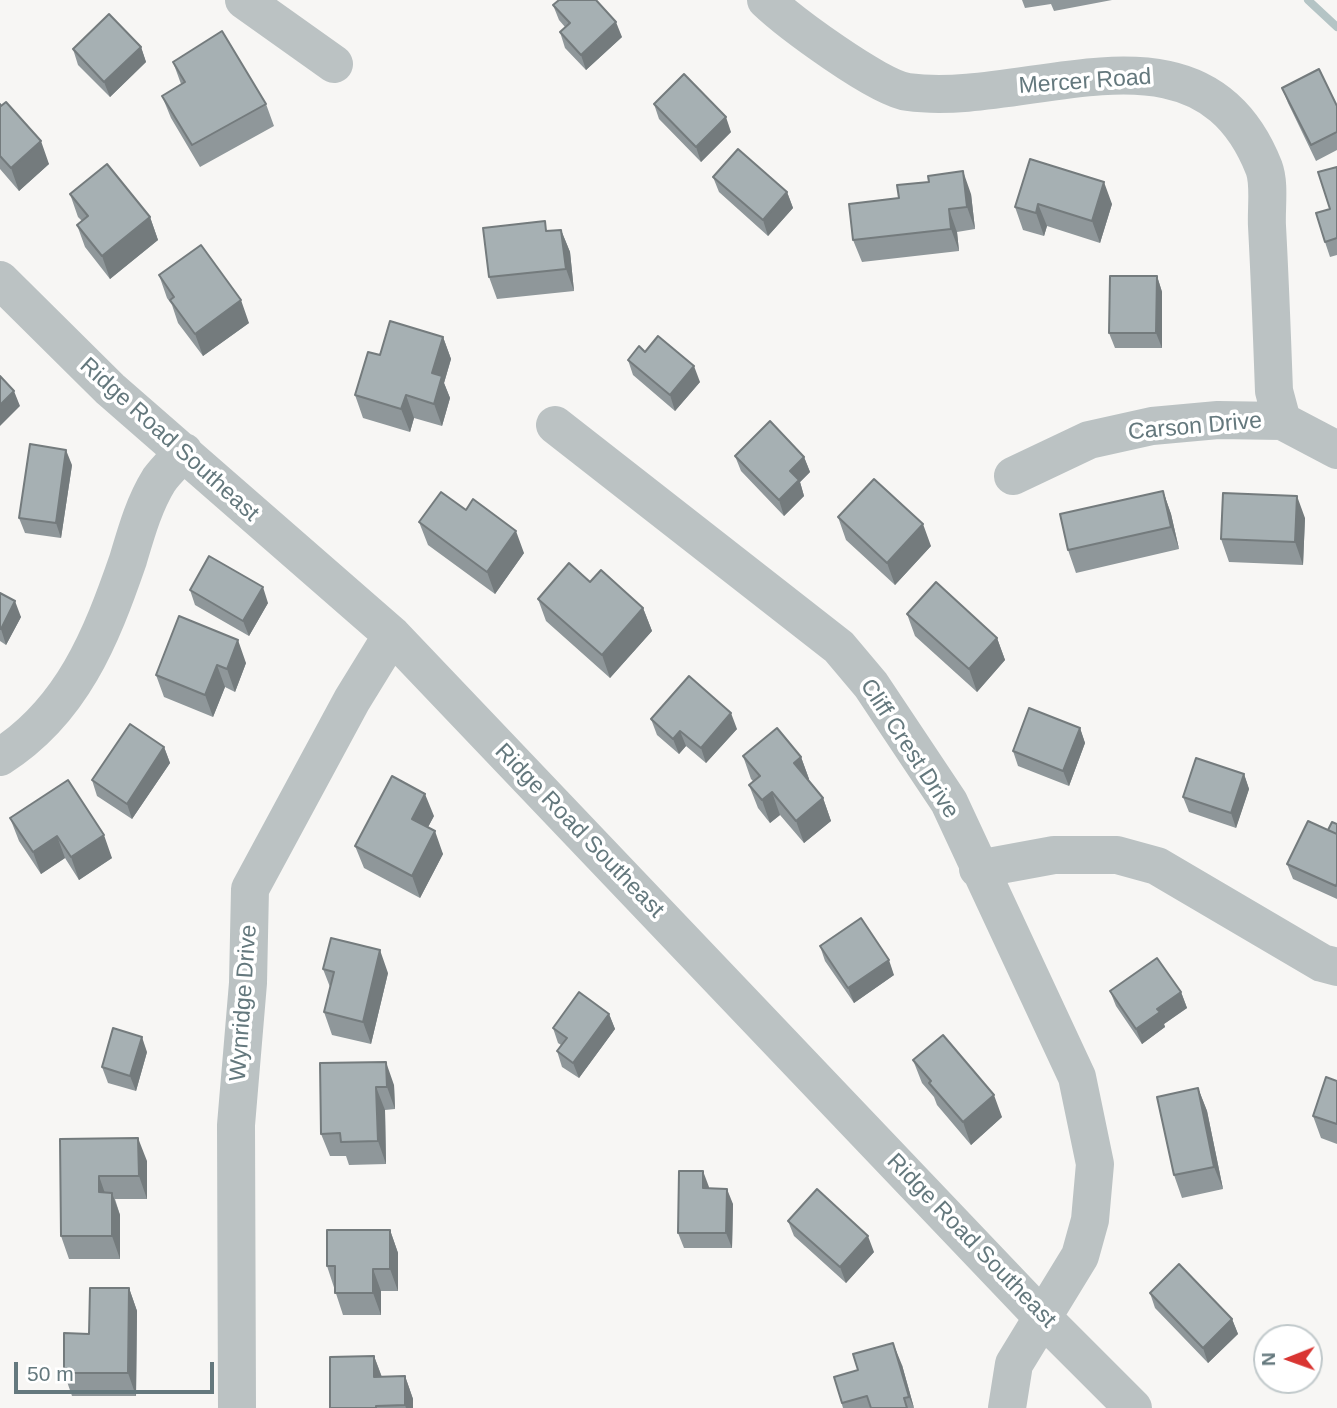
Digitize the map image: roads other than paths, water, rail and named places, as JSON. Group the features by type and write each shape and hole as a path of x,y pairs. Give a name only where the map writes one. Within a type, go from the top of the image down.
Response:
{"street":[{"path":"243,0 334,65"},
{"name":"Mercer Road","path":"766,0 872,77 906,92 962,93 1074,79 1157,75 1194,87 1235,117 1265,170 1274,391 1282,421"},
{"name":"Ridge Road Southeast","path":"0,280 110,389 184,452 275,536 392,635 1041,1316 1133,1408"},
{"name":"Carson Drive","path":"1013,477 1088,440 1152,426 1218,420 1282,421 1337,450"},
{"name":"Cliff Crest Drive","path":"555,425 839,647 871,685 948,802 1077,1077 1095,1164 1090,1220 1080,1256 1014,1364 1007,1408"},
{"path":"0,757 54,711 89,660 143,513 159,480 184,452"},
{"name":"Wynridge Drive","path":"237,1408 236,1125 248,983 250,889 368,672 392,635"},
{"path":"978,869 1054,855 1117,855 1157,866 1322,963 1337,967"}],"waterway":[{"path":"1308,0 1337,27"}]}
